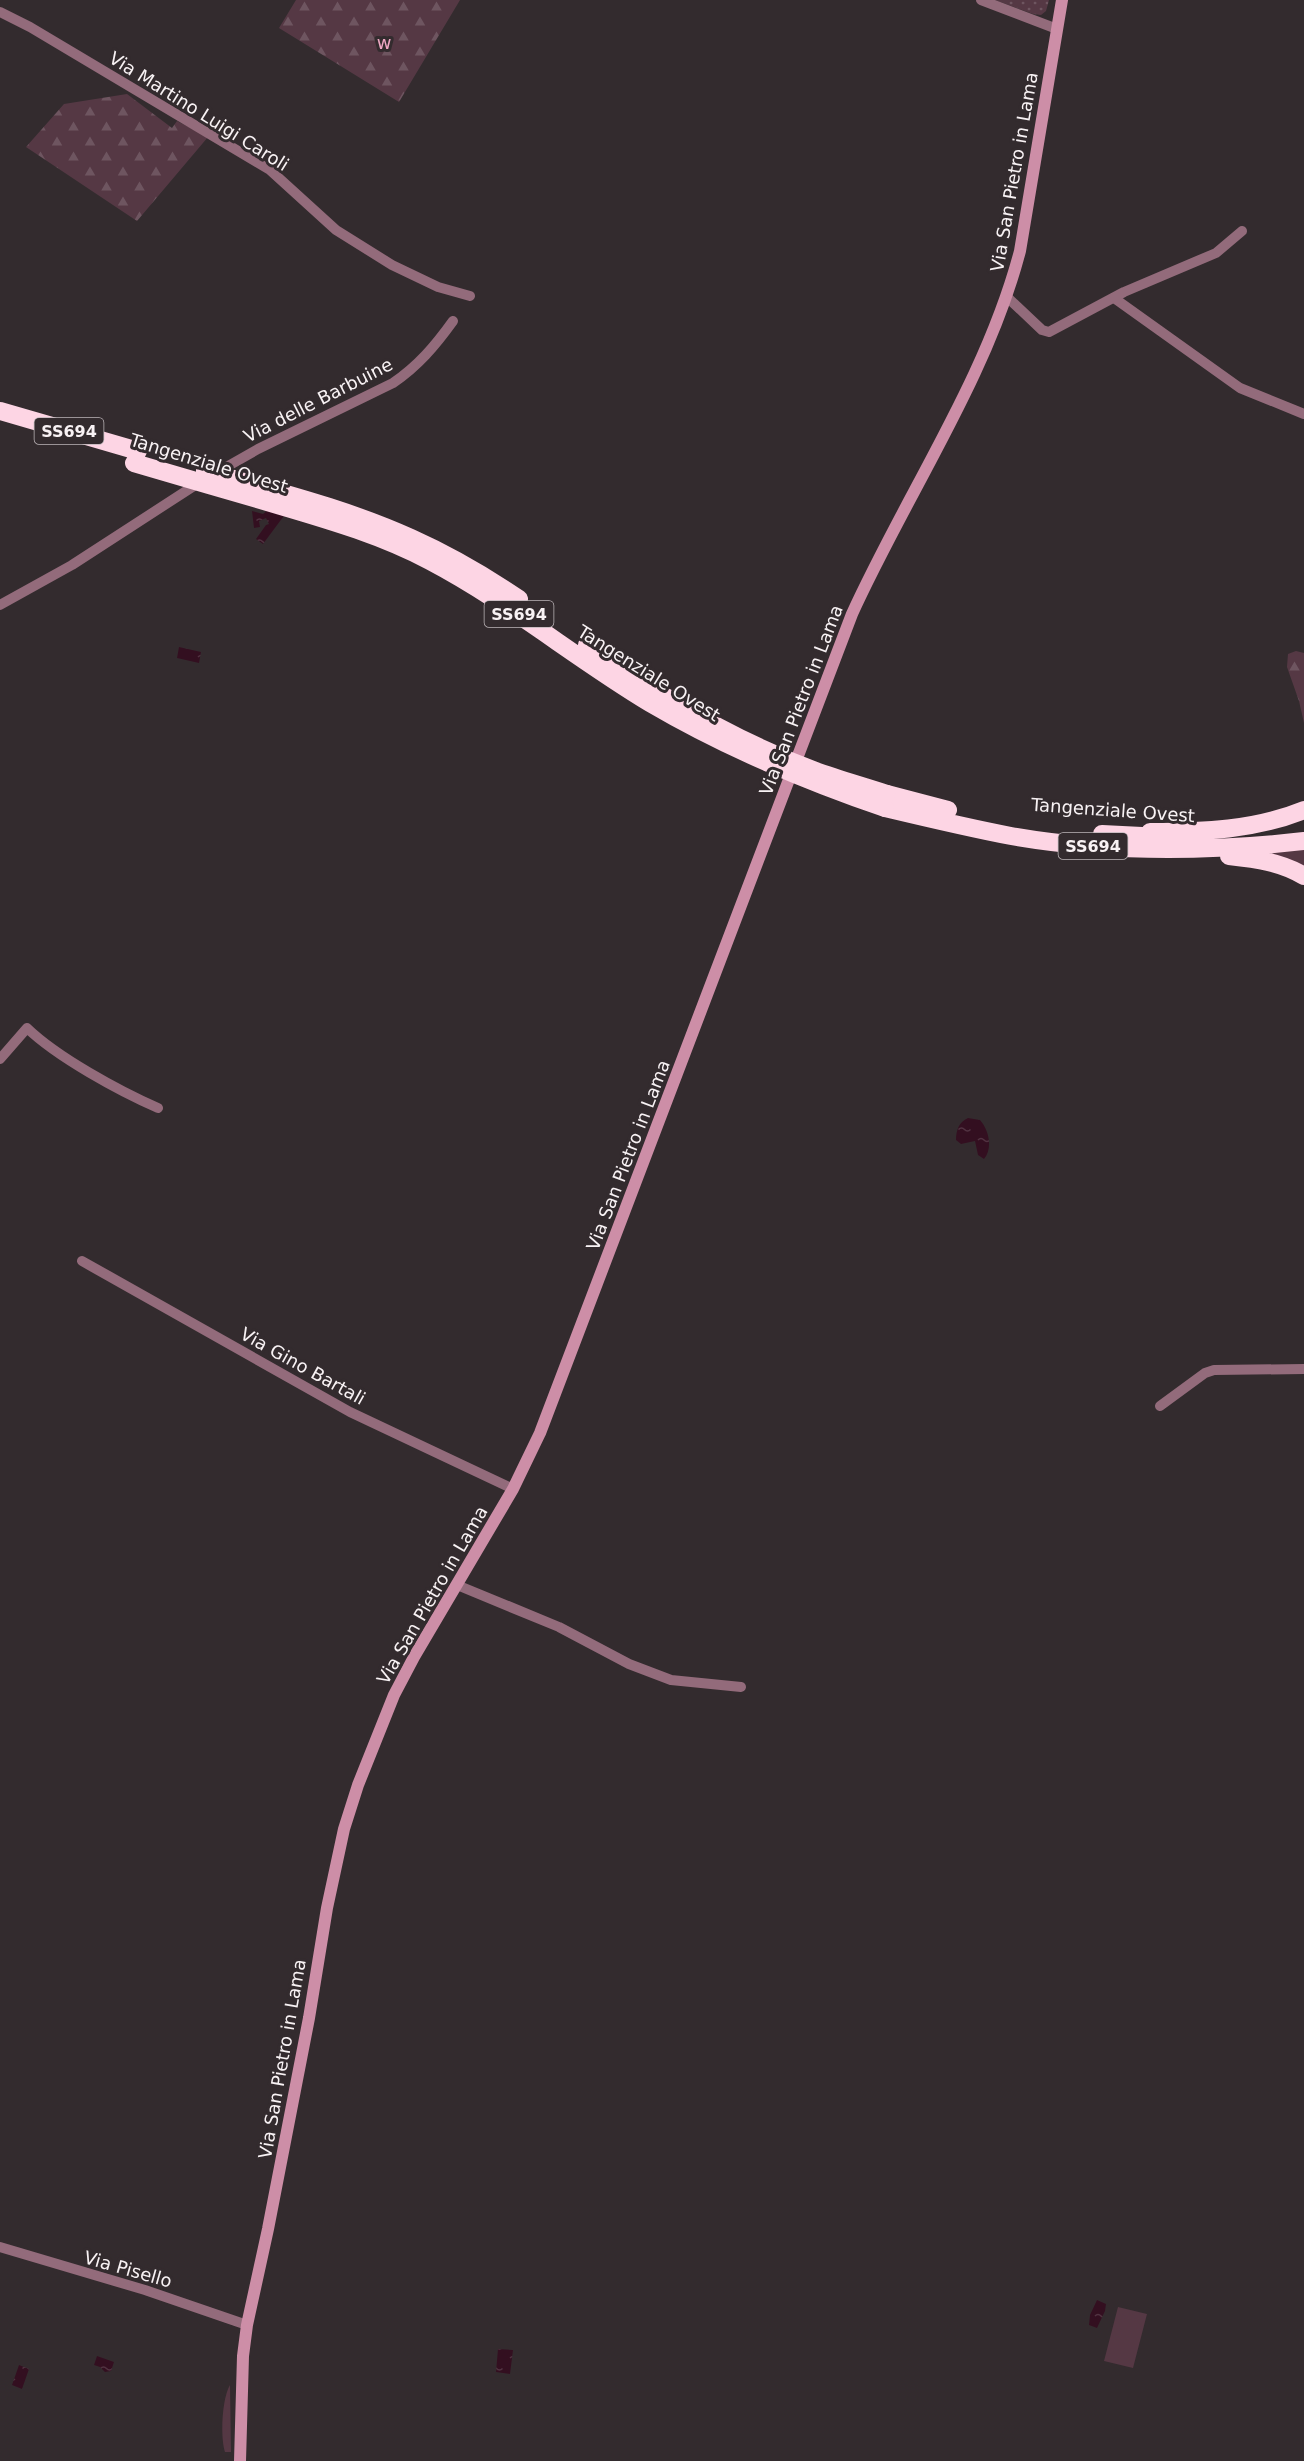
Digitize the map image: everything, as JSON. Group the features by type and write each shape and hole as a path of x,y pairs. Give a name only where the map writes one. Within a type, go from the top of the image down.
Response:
{"highway":[{"name":"Tangenziale Ovest","path":"0,411 136,457"},
{"name":"Tangenziale Ovest","path":"0,423 311,502 360,517 411,538 498,585 604,658 702,717 754,744 886,801 1012,836 1132,849 1211,849 1304,842"},
{"name":"Tangenziale Ovest","path":"886,801 1012,824 1108,834 1169,838 1222,837 1304,829"},
{"path":"1108,834 1234,828 1270,821 1304,810"},
{"path":"1132,849 1160,855 1223,856 1268,861 1304,876"}],"main road":[{"name":"Via San Pietro in Lama","path":"240,2461 243,2356 247,2325 272,2208 327,1908 344,1829 358,1785 394,1695 513,1489 540,1433 565,1373 852,614 880,554 986,351 1007,297 1020,251 1062,0"}],"street":[{"path":"981,0 1057,29"},
{"name":"Via Martino Luigi Caroli","path":"0,12 30,27 270,170 336,230 392,265 438,287 470,296"},
{"path":"1007,297 1042,330 1049,332 1114,297 1216,253 1242,231"},
{"path":"1114,297 1240,388 1304,414"},
{"name":"Via delle Barbuine","path":"0,605 72,566 233,462 393,383 411,371 429,354 453,321"},
{"path":"0,1059 27,1028 36,1038 134,1098 158,1108"},
{"name":"Via Gino Bartali","path":"82,1261 350,1412 513,1489"},
{"path":"1160,1406 1205,1373 1214,1370 1304,1369"},
{"path":"457,1585 559,1627 629,1664 671,1680 741,1687"},
{"name":"Via Pisello","path":"0,2247 145,2290 247,2325"}],"green space":[{"name":"w","path":"296,0 460,0 399,102 279,28"},
{"path":"995,0 1049,0 1046,11 1041,15"},
{"path":"127,94 172,128 177,121 208,137 137,221 26,147 64,104"},
{"path":"1296,651 1304,653 1304,723 1287,667 1288,654"},
{"path":"1304,845 1304,869 1259,852"},
{"path":"1118,2307 1147,2314 1133,2368 1104,2361"},
{"path":"230,2385 231,2452 225,2452 223,2418 225,2399"}],"water":[{"path":"274,505 289,509 263,544 256,539 269,524 266,518 259,521 260,527 254,528 252,511 263,514"},
{"path":"179,647 201,652 199,663 177,658"},
{"path":"968,1118 980,1120 986,1129 989,1144 984,1159 978,1155 975,1141 961,1144 956,1140 959,1127"},
{"path":"1097,2300 1106,2304 1097,2328 1089,2325 1090,2315"},
{"path":"498,2349 513,2350 510,2374 496,2372"},
{"path":"97,2356 114,2362 111,2371 105,2372 94,2365"},
{"path":"19,2365 29,2369 22,2389 12,2385"}]}
